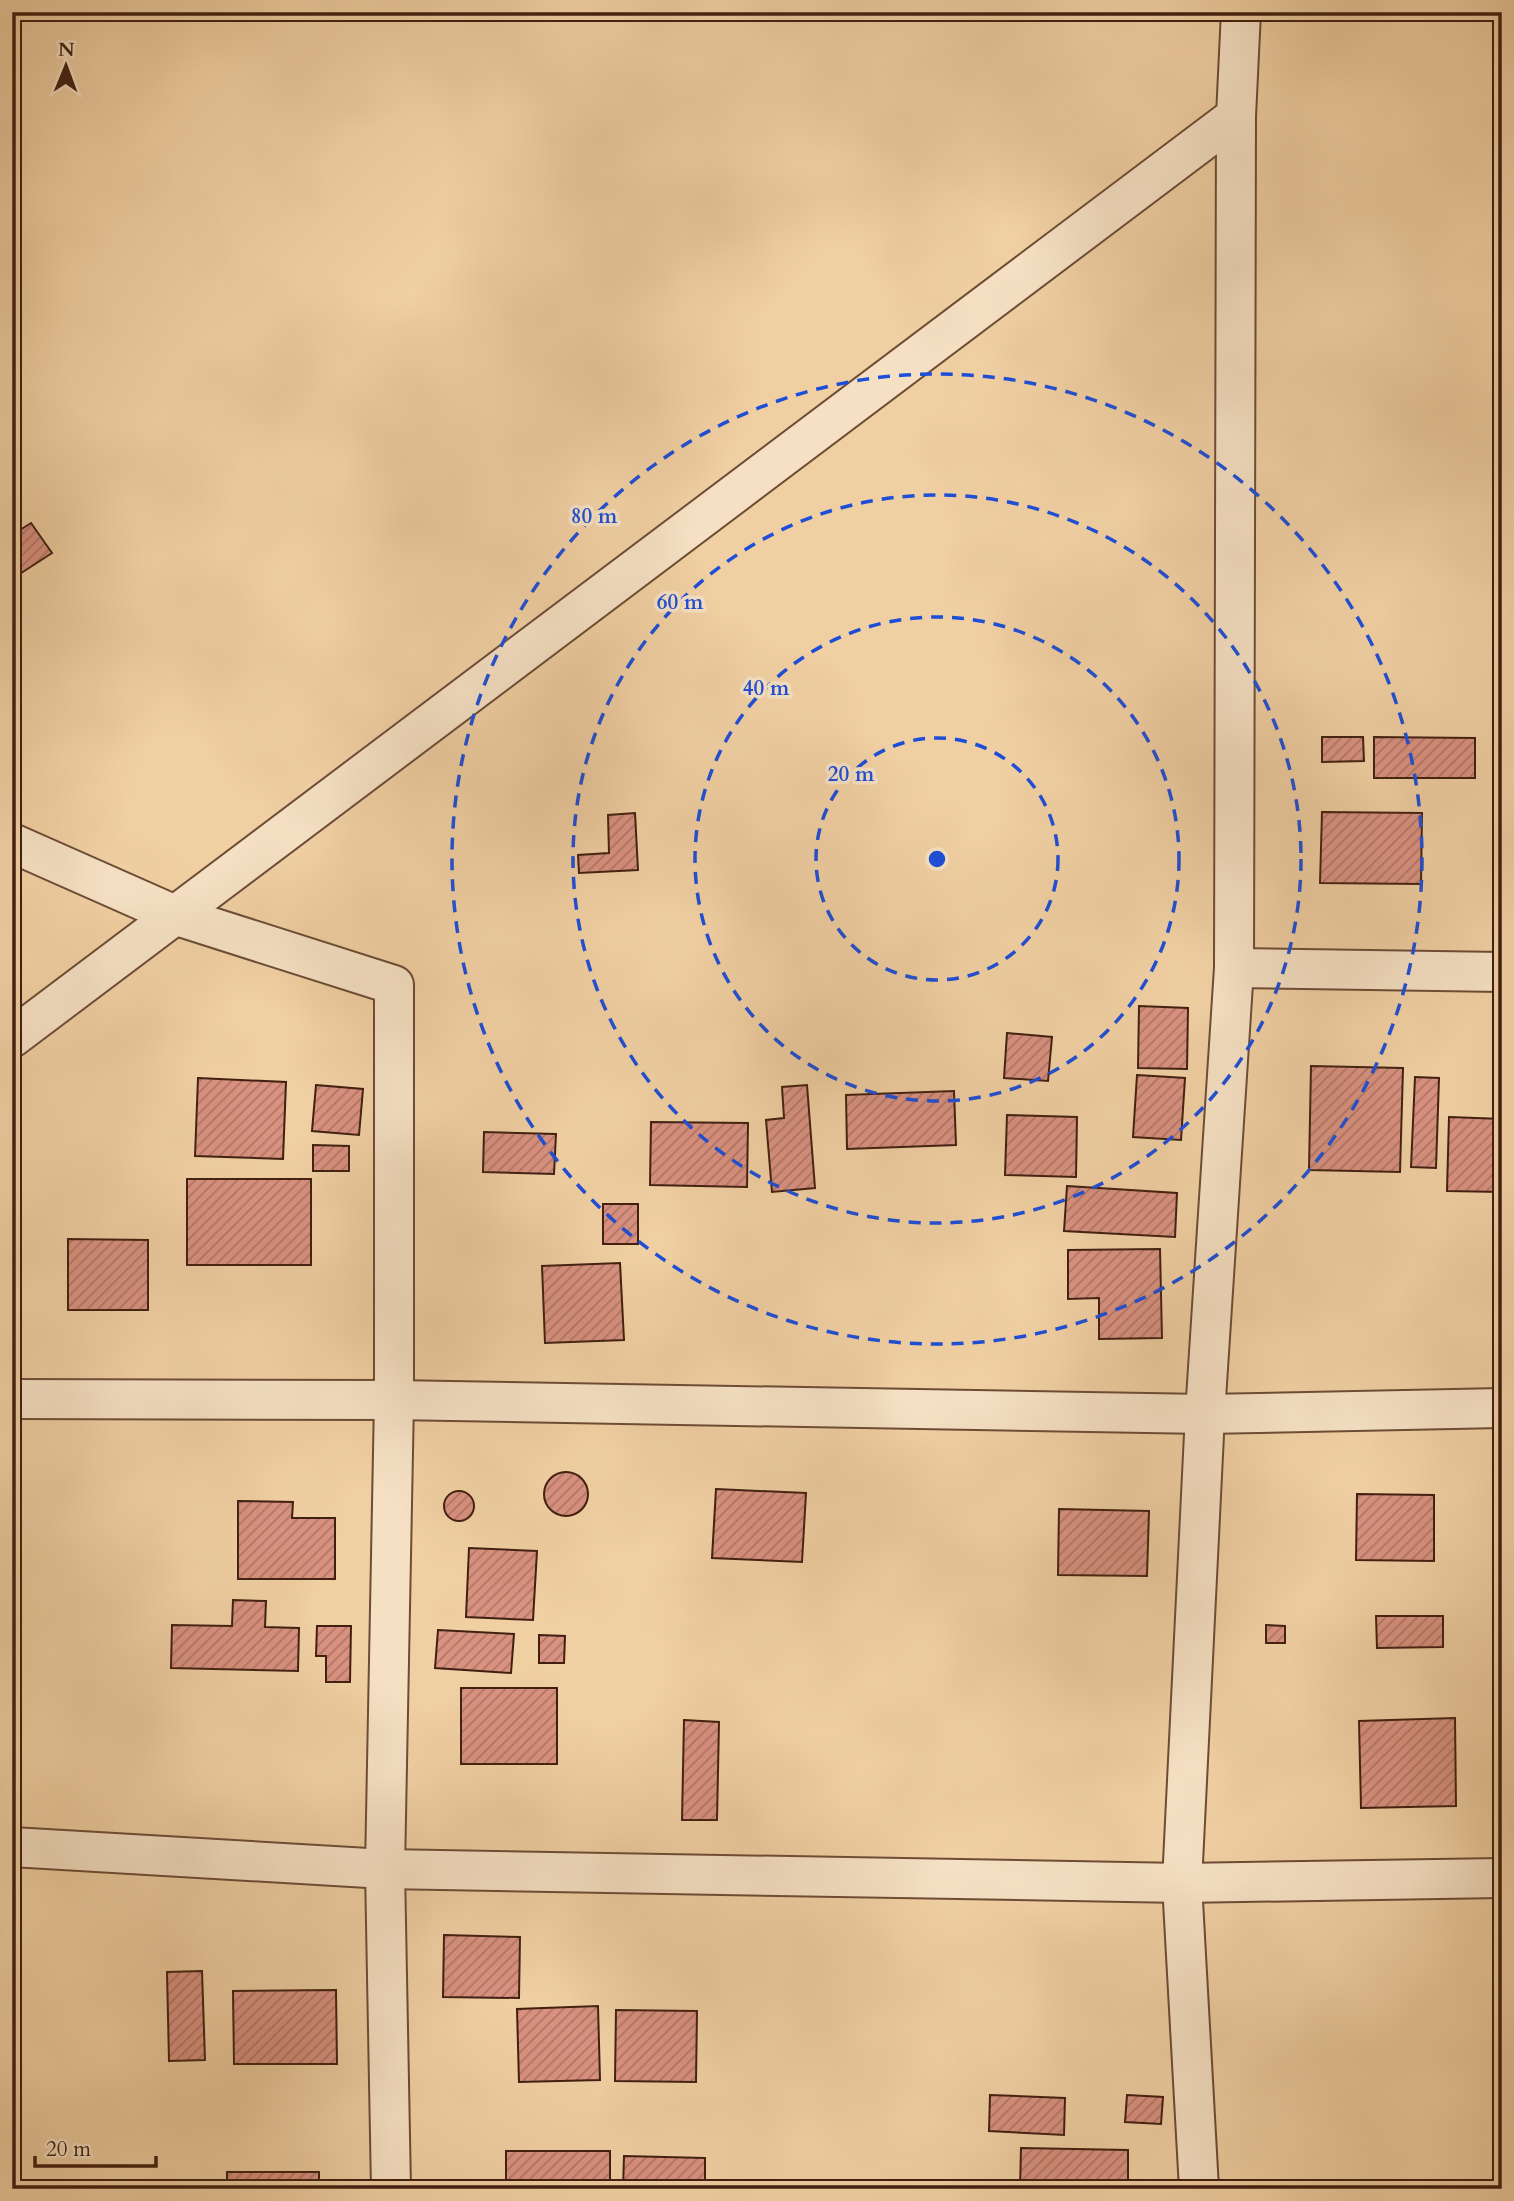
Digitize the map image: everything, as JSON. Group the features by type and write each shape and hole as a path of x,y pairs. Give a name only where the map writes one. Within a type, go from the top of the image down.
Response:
{"street":[{"path":"1199,2189 1182,1882 1205,1414 1234,968 1236,116 1241,12"},
{"path":"12,1038 1236,116"},
{"path":"12,843 177,916 394,985 394,1400 385,1869 391,2189"},
{"path":"1234,968 1502,972"},
{"path":"12,1399 394,1400 1205,1414 1502,1408"},
{"path":"12,1847 385,1869 1182,1882 1502,1878"}],"building":[{"path":"31,523 52,553 12,579 12,535"},
{"path":"1322,737 1363,737 1364,761 1322,762"},
{"path":"1374,737 1475,738 1475,778 1374,778"},
{"path":"1322,812 1422,813 1421,884 1320,883"},
{"path":"635,813 638,870 579,873 578,855 609,853 608,815"},
{"path":"1139,1006 1188,1008 1187,1069 1138,1068"},
{"path":"1007,1033 1052,1037 1048,1081 1004,1078"},
{"path":"1311,1066 1403,1068 1400,1172 1309,1170"},
{"path":"1137,1075 1185,1078 1181,1140 1133,1137"},
{"path":"1415,1077 1439,1078 1436,1168 1411,1167"},
{"path":"198,1078 286,1082 283,1159 195,1156"},
{"path":"316,1085 363,1089 359,1135 312,1131"},
{"path":"807,1085 815,1188 772,1192 766,1120 784,1118 782,1087"},
{"path":"954,1091 956,1145 847,1149 846,1095"},
{"path":"1007,1115 1077,1117 1076,1177 1005,1175"},
{"path":"1449,1117 1502,1119 1502,1192 1447,1191"},
{"path":"651,1122 748,1123 747,1187 650,1185"},
{"path":"484,1132 556,1134 554,1174 483,1172"},
{"path":"313,1145 349,1146 349,1171 313,1171"},
{"path":"187,1179 311,1179 311,1265 187,1265"},
{"path":"1067,1186 1177,1193 1175,1237 1064,1231"},
{"path":"603,1204 638,1204 638,1244 603,1244"},
{"path":"68,1239 148,1240 148,1310 68,1310"},
{"path":"1160,1249 1162,1338 1099,1339 1099,1298 1068,1299 1068,1250"},
{"path":"620,1263 624,1340 545,1343 542,1266"},
{"path":"566,1472 581,1479 588,1494 581,1509 566,1516 551,1509 544,1494 551,1479"},
{"path":"716,1489 806,1493 802,1562 712,1558"},
{"path":"459,1491 470,1495 474,1506 470,1517 459,1521 448,1517 444,1506 448,1495"},
{"path":"1357,1494 1434,1495 1434,1561 1356,1560"},
{"path":"238,1501 293,1502 292,1518 335,1518 335,1579 238,1579"},
{"path":"1059,1509 1149,1511 1147,1576 1058,1575"},
{"path":"469,1548 537,1551 533,1620 466,1617"},
{"path":"233,1600 266,1601 265,1627 299,1628 298,1671 171,1668 172,1625 232,1626"},
{"path":"1376,1616 1443,1616 1443,1647 1377,1648"},
{"path":"1266,1625 1285,1626 1285,1643 1266,1643"},
{"path":"317,1626 351,1626 350,1682 326,1682 326,1656 316,1656"},
{"path":"438,1630 514,1634 511,1673 435,1668"},
{"path":"539,1635 565,1636 564,1663 539,1663"},
{"path":"461,1688 557,1688 557,1764 461,1764"},
{"path":"1455,1718 1456,1806 1361,1808 1359,1721"},
{"path":"684,1720 719,1722 717,1820 682,1820"},
{"path":"444,1935 520,1937 519,1998 443,1997"},
{"path":"202,1971 205,2060 169,2061 167,1972"},
{"path":"336,1990 337,2064 234,2064 233,1991"},
{"path":"598,2006 600,2080 519,2082 517,2009"},
{"path":"616,2010 697,2011 696,2082 615,2081"},
{"path":"990,2095 1065,2098 1064,2135 989,2131"},
{"path":"1127,2095 1163,2097 1161,2124 1125,2122"},
{"path":"1021,2148 1128,2150 1128,2189 1020,2189"},
{"path":"506,2151 610,2151 610,2189 506,2189"},
{"path":"624,2156 705,2158 705,2189 623,2189"},
{"path":"227,2172 319,2172 319,2189 227,2189"}]}
